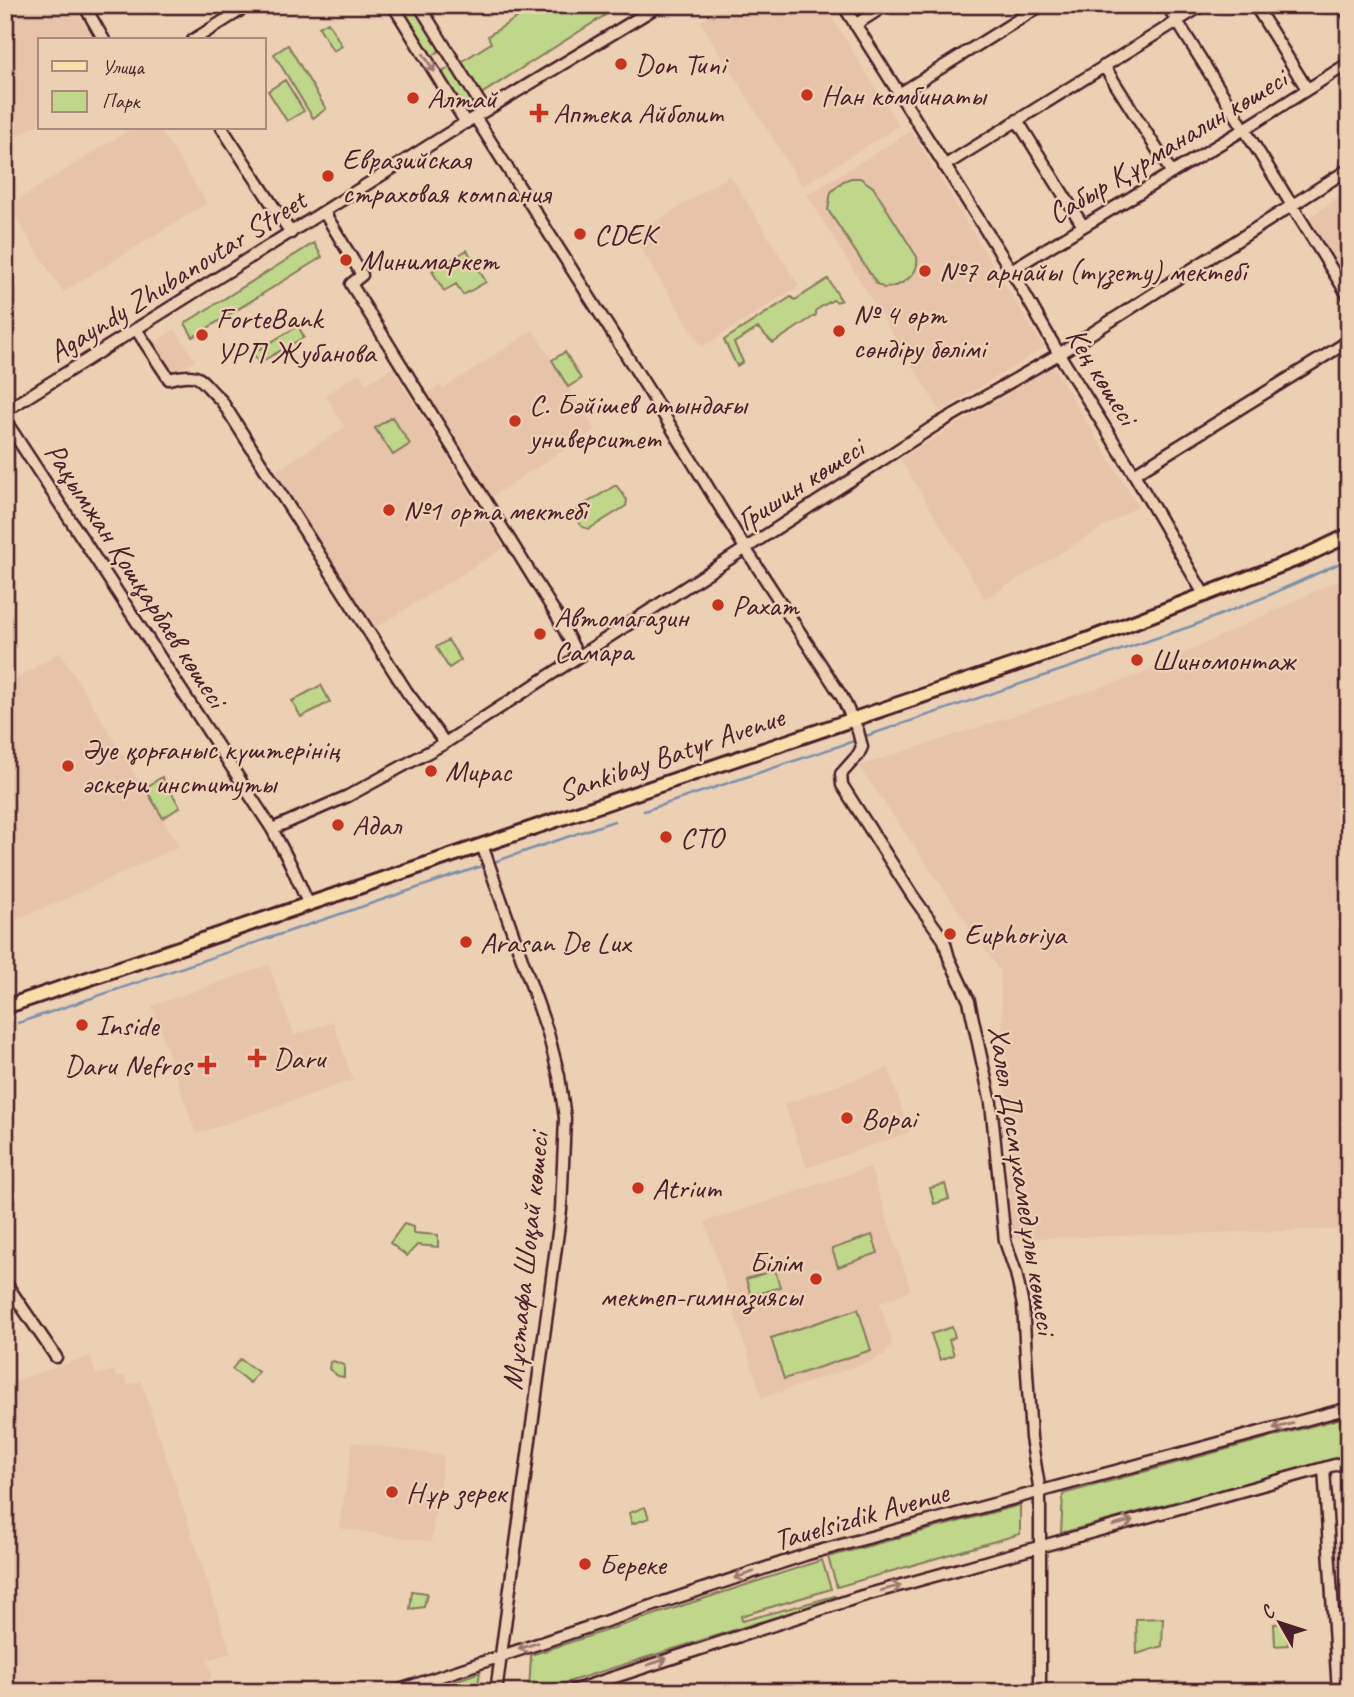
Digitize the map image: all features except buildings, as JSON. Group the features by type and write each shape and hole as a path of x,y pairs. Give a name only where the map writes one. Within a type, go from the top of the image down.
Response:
{"main road":[{"name":"Sankibay Batyr Avenue","path":"5,1007 482,845 858,731 1205,596 1305,556 1349,535"}],"street":[{"path":"84,5 103,38"},
{"path":"196,38 249,5"},
{"path":"393,5 651,394 745,548 842,696 858,731"},
{"path":"419,5 485,111"},
{"name":"Agayndy Zhubanovtar Street","path":"5,411 470,120 660,5"},
{"name":"Кең көшесі","path":"843,5 1011,270 1205,596"},
{"path":"855,24 887,5"},
{"path":"899,94 1042,5"},
{"path":"1167,5 1349,297"},
{"path":"944,166 1203,5"},
{"path":"1255,5 1307,89"},
{"path":"1342,5 1349,16"},
{"name":"Сабыр Құрманалин көшесі","path":"1011,270 1349,63"},
{"path":"1104,66 1172,173"},
{"path":"1017,120 1083,226"},
{"path":"223,130 291,233"},
{"name":"Гришин көшесі","path":"272,829 348,796 444,743 936,425 1059,354 1349,169"},
{"path":"324,212 362,275 351,284 557,616 578,656"},
{"path":"136,329 169,379 191,375 202,378 221,400 407,692 444,743"},
{"path":"1134,474 1349,341"},
{"name":"Рақымжан Қошқарбаев көшесі","path":"5,420 272,829 292,865 308,903"},
{"name":"Халел Досмұхамедұлы көшесі","path":"858,731 862,747 841,774 842,785 944,940 949,958 969,1001 994,1116 1005,1241 1023,1306 1031,1438 1040,1492 1040,1692"},
{"name":"Мұстафа Шоқай көшесі","path":"482,845 548,1032 565,1118 561,1210 496,1692"},
{"path":"5,1282 56,1357"},
{"name":"Tauelsizdik Avenue","path":"393,1692 807,1554 1349,1408"},
{"path":"569,1692 862,1596 1349,1461"},
{"path":"1324,1468 1338,1692"}],"shaded area":[{"path":"5,5 72,5 94,38 38,38 38,124 13,139 17,150 5,157"},
{"path":"725,5 824,5 899,126 802,186 700,21"},
{"path":"129,130 160,130 207,203 63,292 8,206"},
{"name":"№7 арнайы (түзету) мектебі","path":"911,131 1044,348 940,411 807,195"},
{"path":"730,175 799,286 702,347 633,236"},
{"path":"1349,190 1349,284 1308,218"},
{"path":"175,329 195,360 172,376 151,344"},
{"name":"С. Бәйішев атындағы университет","path":"533,330 595,430 488,499 424,395 440,385 443,389"},
{"path":"1053,366 1138,506 985,599 900,459"},
{"name":"№1 орта мектебі","path":"392,368 504,548 372,630 274,472 345,427 325,395 359,373 366,384"},
{"path":"1349,575 1349,1229 1011,1239 1000,971 859,766 1139,675"},
{"name":"Әуе қорғаныс күштерінің әскери институты","path":"60,652 179,846 66,899 5,924 5,686"},
{"name":"Daru","path":"269,965 294,1035 333,1022 353,1080 196,1134 152,1006"},
{"name":"Bopai","path":"888,1068 910,1132 807,1168 784,1104"},
{"name":"Білім мектеп-гимназиясы","path":"870,1167 911,1290 880,1303 892,1342 885,1354 874,1360 762,1398 705,1222"},
{"path":"90,1356 96,1375 114,1370 116,1378 124,1375 128,1385 141,1381 231,1653 207,1660 212,1675 200,1692 5,1692 5,1384"},
{"name":"Нұр зерек","path":"353,1442 444,1456 431,1542 339,1528"}],"green space":[{"path":"397,5 414,5 440,45 438,52 427,54"},
{"path":"537,5 621,5 481,94 461,62 491,43 488,36"},
{"path":"328,22 342,46 333,51 319,27"},
{"path":"288,45 326,109 313,118 274,54"},
{"path":"449,68 455,70 474,100 470,109 461,108 442,77 444,71"},
{"path":"285,80 304,111 287,121 268,91"},
{"path":"860,178 873,187 917,257 916,269 908,279 897,285 884,288 877,284 828,210 831,192 843,181"},
{"path":"314,243 322,257 193,337 185,323"},
{"path":"467,250 486,282 463,295 456,284 444,291 432,271"},
{"path":"828,279 841,300 833,300 816,310 816,315 773,343 758,328 734,343 743,362 737,366 724,340 791,297 795,300"},
{"path":"298,326 304,337 259,363 253,353"},
{"path":"565,352 581,379 568,387 552,360"},
{"path":"392,417 410,444 393,455 375,428"},
{"path":"616,485 627,500 626,506 589,529 582,527 575,516 577,509"},
{"path":"448,640 461,660 449,668 436,647"},
{"path":"321,685 330,702 301,717 292,701"},
{"path":"162,777 180,807 163,818 145,788"},
{"path":"945,1184 949,1199 934,1204 930,1188"},
{"path":"404,1224 413,1227 413,1233 438,1235 438,1247 417,1245 407,1256 390,1243"},
{"path":"872,1235 878,1253 838,1267 832,1249"},
{"path":"775,1270 780,1287 751,1296 746,1279"},
{"path":"858,1309 871,1350 784,1379 771,1338"},
{"path":"952,1327 955,1337 949,1340 954,1355 940,1360 931,1334"},
{"path":"240,1359 258,1372 250,1383 232,1369"},
{"path":"330,1362 344,1365 344,1377 329,1369"},
{"path":"1349,1416 1349,1455 1061,1533 1063,1494"},
{"path":"1020,1505 1020,1534 837,1587 828,1557"},
{"path":"645,1507 649,1518 632,1524 629,1513"},
{"path":"822,1560 831,1589 741,1616 742,1621 835,1596 836,1598 529,1692 531,1655"},
{"path":"412,1591 427,1593 424,1607 410,1609"},
{"path":"1163,1618 1162,1646 1137,1654 1136,1619"},
{"path":"1286,1623 1288,1645 1275,1646 1274,1624"},
{"path":"480,1672 477,1692 424,1692"}],"waterway":[{"path":"863,737 1192,626 1349,559"},
{"path":"644,811 857,740"},
{"path":"491,863 614,821"},
{"path":"18,1023 485,865"}],"place":[{"name":"Don Tuni","path":"621,64"},
{"name":"Нан комбинаты","path":"807,95"},
{"name":"Алтай","path":"413,98"},
{"name":"Аптека Айболит","path":"539,113"},
{"name":"Евразийская страховая компания","path":"328,176"},
{"name":"CDEK","path":"580,234"},
{"name":"Минимаркет","path":"346,260"},
{"name":"№7 арнайы (түзету) мектебі","path":"925,271"},
{"name":"№ 4 өрт сөндіру бөлімі","path":"839,331"},
{"name":"ForteBank УРП Жубанова","path":"202,335"},
{"name":"С. Бәйішев атындағы университет","path":"515,421"},
{"name":"№1 орта мектебі","path":"389,510"},
{"name":"Рахат","path":"718,605"},
{"name":"Автомагазин Самара","path":"540,634"},
{"name":"Шиномонтаж","path":"1137,660"},
{"name":"Әуе қорғаныс күштерінің әскери институты","path":"68,766"},
{"name":"Мирас","path":"431,771"},
{"name":"Адал","path":"338,825"},
{"name":"СТО","path":"666,837"},
{"name":"Euphoriya","path":"950,934"},
{"name":"Arasan De Lux","path":"466,942"},
{"name":"Inside","path":"82,1025"},
{"name":"Daru","path":"257,1058"},
{"name":"Daru Nefros","path":"207,1065"},
{"name":"Bopai","path":"847,1118"},
{"name":"Atrium","path":"638,1188"},
{"name":"Білім мектеп-гимназиясы","path":"816,1279"},
{"name":"Нұр зерек","path":"392,1492"},
{"name":"Береке","path":"585,1564"}]}
